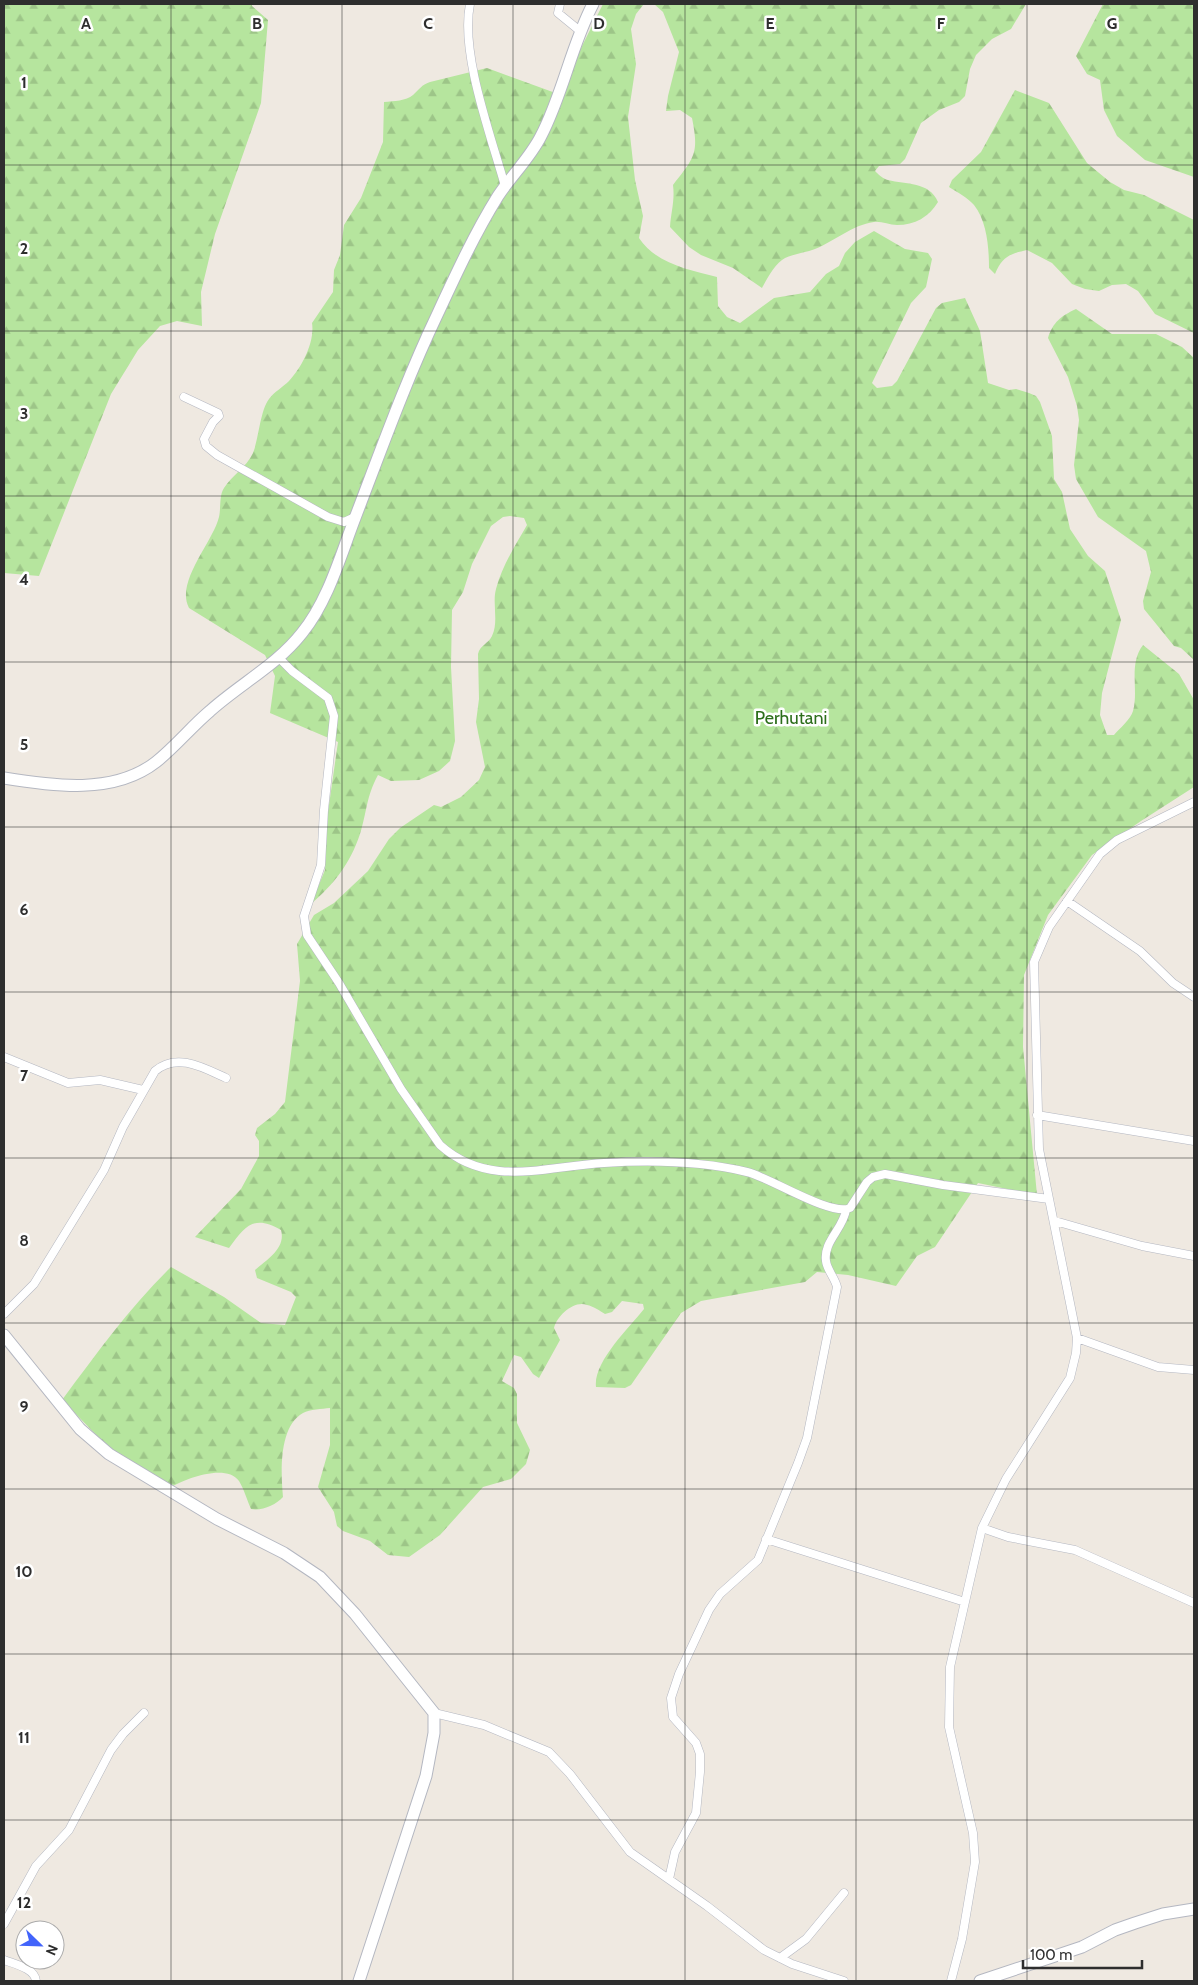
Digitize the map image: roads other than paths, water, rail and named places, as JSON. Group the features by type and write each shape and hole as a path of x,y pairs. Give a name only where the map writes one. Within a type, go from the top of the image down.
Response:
{"street":[{"path":"470,4 468,26 469,54 505,186"},
{"path":"560,4 558,14 580,31"},
{"path":"4,778 52,784 85,785 110,783 133,776 156,762 213,708 279,658 312,620 329,584 408,380 438,312 489,211 542,134 580,31 593,4"},
{"path":"184,396 218,412 219,416 213,422 204,440 206,446 214,453 328,517 344,522 355,517"},
{"path":"279,658 292,671 328,698 334,716 323,818 321,865 304,916 307,935 339,982 358,1019 402,1090 440,1145 458,1159 499,1173 645,1161 728,1168 761,1176 804,1198 846,1210"},
{"path":"951,1981 962,1939 975,1862 972,1833 949,1727 950,1667 982,1528 1006,1479 1070,1378 1074,1366 1077,1338 1039,1149 1032,974 1034,962 1049,927 1100,854 1113,843 1194,802"},
{"path":"1066,902 1140,951 1173,983 1194,996"},
{"path":"4,1057 68,1083 100,1080 144,1090"},
{"path":"4,1314 34,1284 104,1170 144,1090 158,1068 179,1062 193,1063 226,1078"},
{"path":"1038,1115 1176,1136 1194,1141"},
{"path":"669,1879 676,1852 696,1813 700,1772 698,1748 673,1717 671,1698 679,1674 709,1610 720,1594 754,1564 807,1438 837,1286 827,1266 826,1255 829,1244 843,1222 846,1210 854,1204 867,1182 873,1177 885,1174 943,1185 1048,1199"},
{"path":"1055,1221 1150,1248 1194,1256"},
{"path":"4,1335 80,1428 109,1454 217,1519 284,1552 320,1577 355,1614 434,1713 484,1725 550,1752 570,1774 630,1852 753,1943 780,1958 844,1981"},
{"path":"1077,1338 1158,1367 1194,1370"},
{"path":"982,1528 1008,1537 1075,1550 1194,1603"},
{"path":"766,1539 965,1602"},
{"path":"359,1981 426,1776 434,1733 434,1713"},
{"path":"4,1924 36,1866 69,1830 111,1750 123,1734 144,1714"},
{"path":"780,1958 806,1939 844,1893"},
{"path":"980,1981 1082,1947 1115,1930 1135,1923 1163,1914 1194,1909"},
{"path":"4,1960 30,1971 34,1974 36,1981"}],"park label":[{"name":"Perhutani","path":"791,718"}]}
